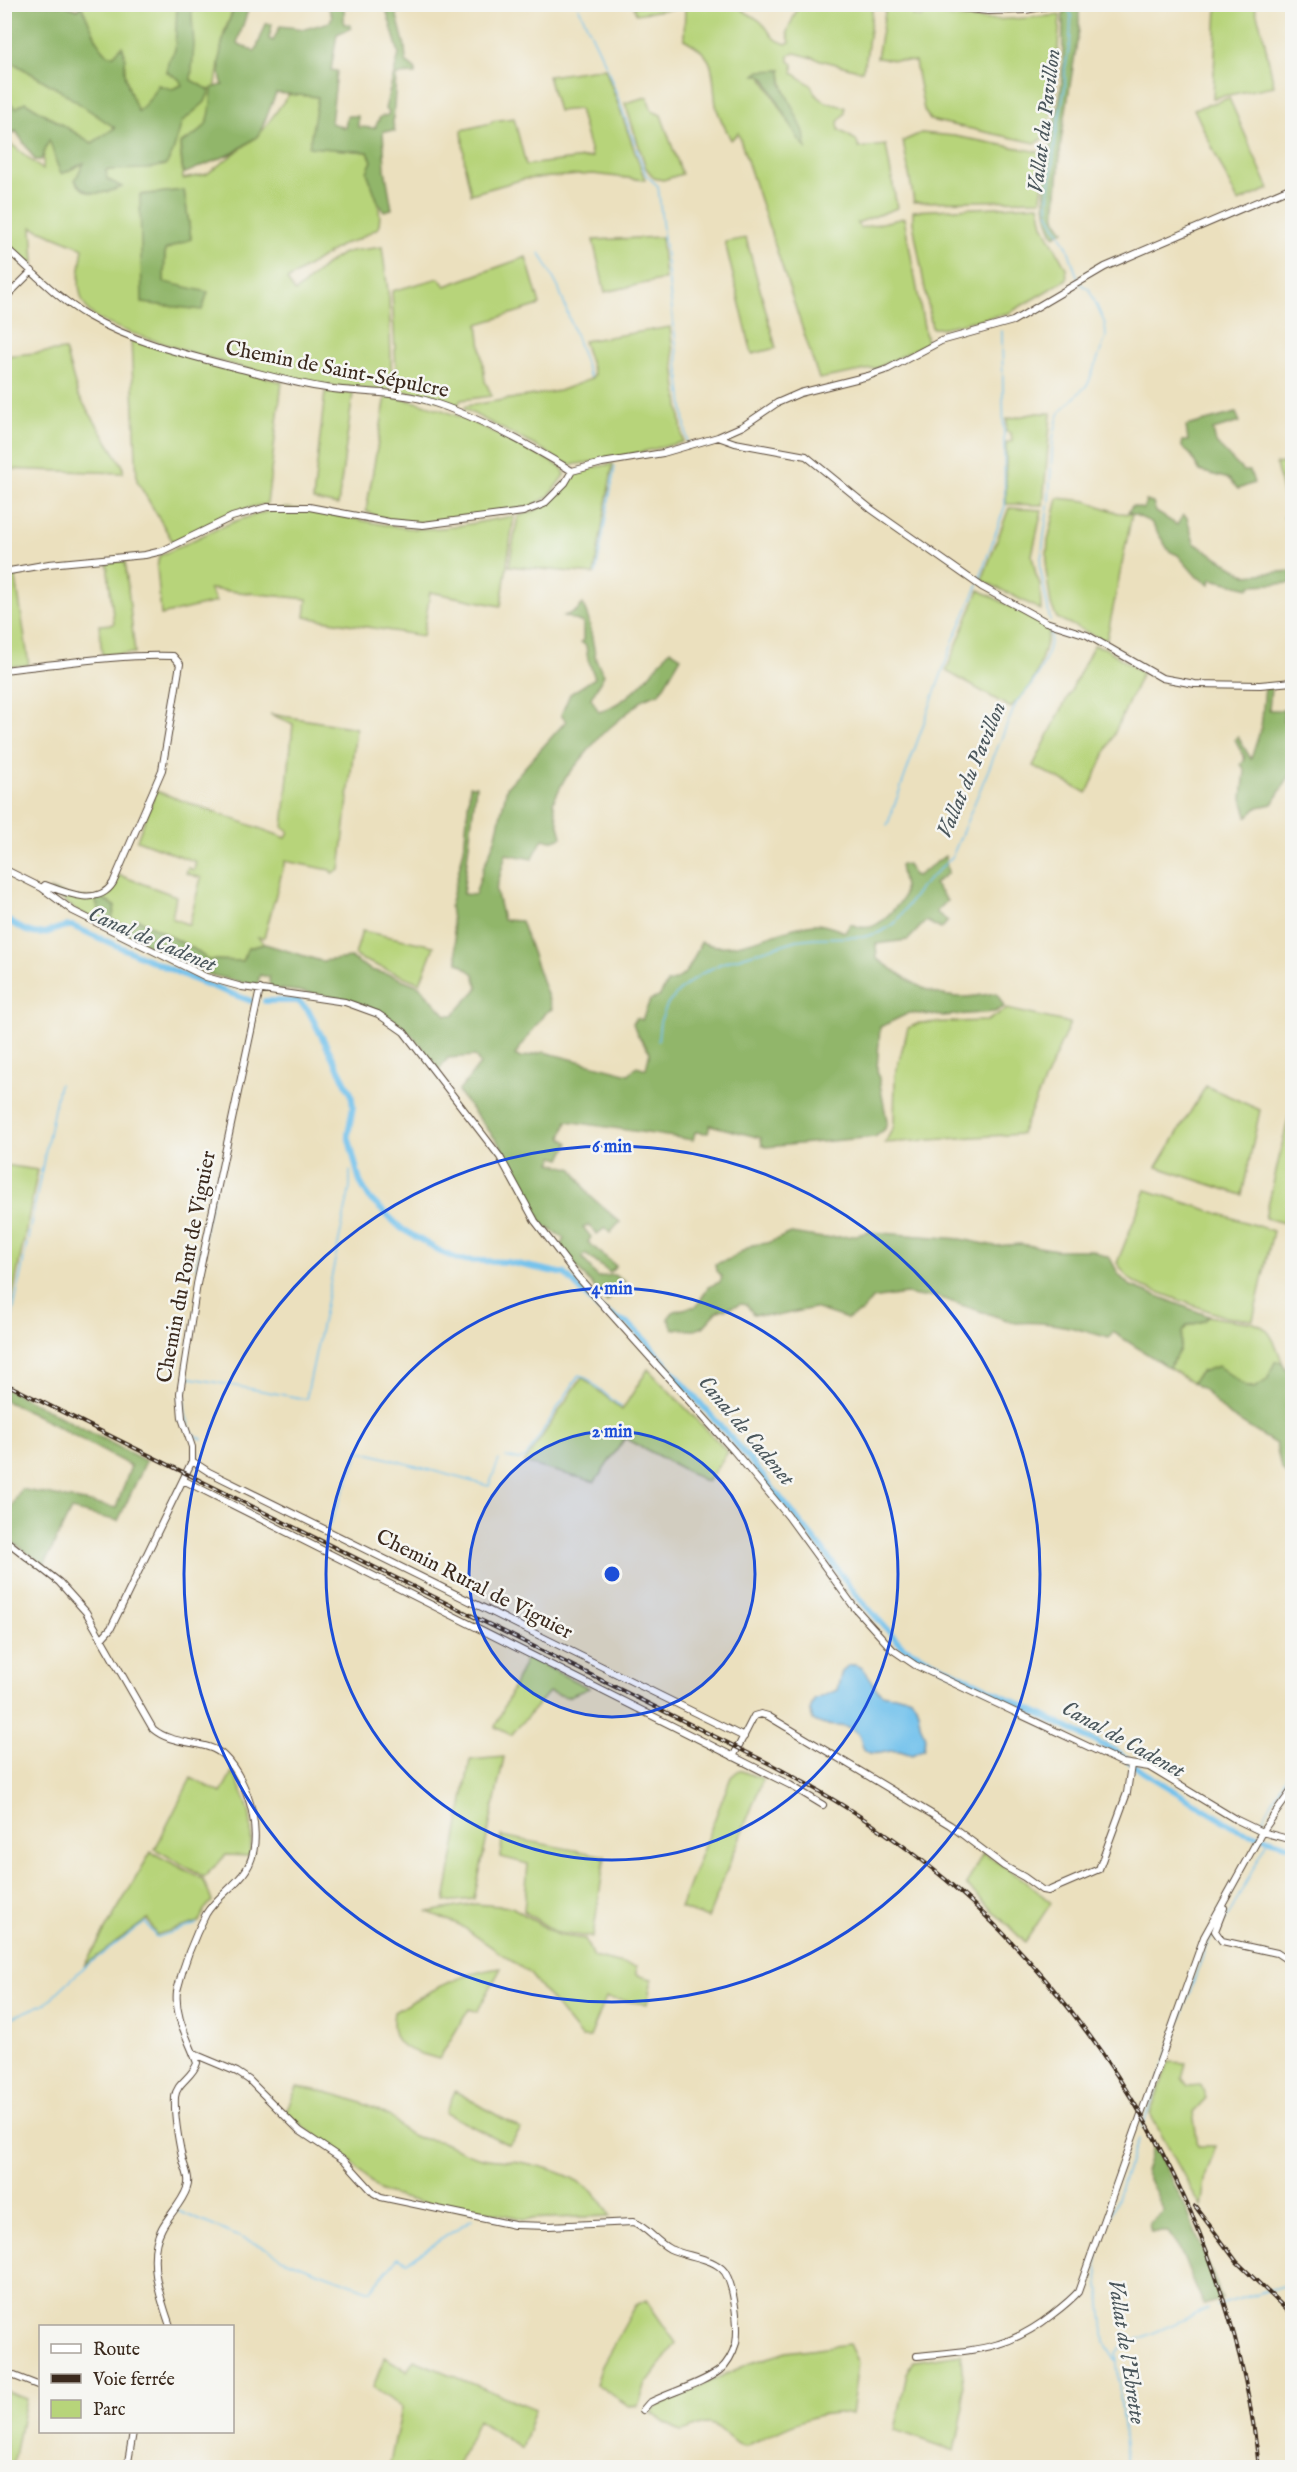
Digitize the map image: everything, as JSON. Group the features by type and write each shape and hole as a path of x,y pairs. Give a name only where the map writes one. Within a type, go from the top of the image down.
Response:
{"street":[{"path":"921,4 988,11 1024,10 1060,4"},
{"path":"4,572 49,564 145,555 162,550 232,517 267,507 309,507 389,522 423,525 523,512 544,504 565,483 572,471 602,463 663,453 718,437 743,426 777,403 800,393 868,376 888,369 941,341 1013,321 1105,267 1293,187"},
{"name":"Chemin de Saint-Sépulcre","path":"4,246 86,315 162,347 300,383 328,388 393,393 424,400 458,412 572,471"},
{"path":"4,299 32,271"},
{"path":"718,437 724,441 806,456 871,509 982,587 1046,621 1087,635 1162,678 1195,684 1260,685 1293,682"},
{"path":"4,670 77,660 144,655 173,656 180,664 162,770 113,883 105,892 94,896 68,895 45,885 42,888"},
{"path":"4,869 42,888 73,911 206,977 364,1008 378,1014 404,1032 500,1157 544,1234 578,1277 734,1451 788,1516 854,1607 892,1650 915,1665 1123,1763 1149,1767 1261,1836 1293,1840"},
{"name":"Chemin du Pont de Viguier","path":"192,1461 192,1447 182,1418 180,1393 197,1284 260,989"},
{"path":"102,1638 111,1628 192,1461"},
{"name":"Chemin Rural de Viguier","path":"192,1461 208,1472 744,1737"},
{"path":"183,1480 796,1788 824,1805"},
{"path":"4,1539 59,1582 76,1599 102,1638 153,1729 166,1738 219,1751 231,1763 248,1795 253,1812 255,1832 251,1860 243,1875 216,1901 206,1915 179,1982 177,2004 184,2033 197,2063 195,2069 179,2086 175,2097 179,2140 188,2181 187,2188 162,2228 155,2260 163,2307 171,2325"},
{"path":"733,1758 754,1716 761,1714 768,1716 950,1825 1004,1866 1024,1876 1042,1890 1048,1891 1099,1869 1127,1793 1132,1766"},
{"path":"917,2356 1005,2343 1025,2335 1078,2292 1191,1970 1207,1932 1261,1836 1293,1790"},
{"path":"1229,1894 1215,1931 1219,1938 1226,1942 1277,1953 1293,1963"},
{"path":"194,2054 237,2072 249,2080 285,2118 300,2131 345,2161 366,2185 381,2197 514,2225 549,2226 633,2222 669,2249 721,2268 728,2276 731,2288 736,2332 736,2342 729,2359 717,2372 649,2403 643,2410"},
{"path":"4,2372 39,2386"},
{"path":"127,2468 133,2433"}],"green space":[{"path":"5,4 65,5 78,10 81,5 100,46 108,55 114,55 122,46 125,55 126,80 138,112 158,85 172,89 182,85 179,79 167,72 168,62 175,50 177,5 191,5 194,45 191,80 210,90 205,102 182,122 173,152 166,165 146,169 106,170 107,179 122,187 109,192 90,192 79,186 75,180 84,163 62,174 57,166 49,140 41,160 35,160 16,131 5,137 5,99 16,108 25,102 92,143 115,128 59,90 5,58"},
{"path":"80,4 235,5 224,33 210,122 200,132 180,144 183,179 207,174 259,135 290,93 318,97 312,146 368,152 372,161 367,172 380,214 378,228 357,240 343,244 287,280 295,292 340,255 355,250 382,247 389,299 392,388 388,391 341,387 281,377 216,360 122,330 94,316 83,301 79,275 83,248 32,227 34,263 27,262 5,240 5,141 43,170 44,141 5,106 5,5 65,5 78,10","holes":["184,190 191,238 165,250 164,282 140,195"]},
{"path":"235,5 249,7 237,43 255,52 266,24 272,24 269,39 273,41 280,26 305,29 330,22 332,16 327,5 344,5 344,24 350,25 351,28 337,34 331,70 337,71 331,123 345,128 347,116 358,116 358,127 375,128 380,117 388,115 389,111 385,109 399,54 385,5 394,5 405,46 406,62 415,69 415,74 396,75 393,124 395,131 383,131 385,169 392,209 384,211 378,202 367,172 372,161 368,152 309,147 318,97 276,93 259,135 233,153 183,174 180,144 198,132 207,122 212,88 223,85 219,65 220,55"},
{"path":"633,5 737,5 761,22 775,39 786,44 790,42 787,32 799,5 873,5 866,59 862,71 795,53 789,55 789,61 793,64 793,73 811,85 815,94 825,102 845,107 845,113 838,122 839,130 856,140 859,148 886,145 897,208 857,223 860,228 904,218 927,343 877,368 819,379 738,133 731,140 718,114 713,74 708,59 684,39 685,7 636,14","holes":["781,70 782,80 801,128 806,147 761,75"]},
{"path":"1217,5 1254,5 1274,86 1213,98"},
{"path":"886,7 922,17 928,12 977,19 1060,15 1055,101 1045,137 1036,143 930,120 924,110 915,62 877,58"},
{"path":"1079,8 1079,30 1061,141 1055,218 1064,231 1054,236 1048,220 1045,183 1061,89 1063,14 1066,10"},
{"path":"605,68 645,180 593,174 524,179 471,194 465,167 462,130 492,121 514,118 526,165 592,157 579,109 558,111 548,76"},
{"path":"781,70 782,85 804,132 806,148 799,140 766,80 761,75 755,75 760,71"},
{"path":"647,97 652,111 661,115 682,174 663,180 654,178 646,168 625,103"},
{"path":"1229,98 1269,189 1238,202 1194,109"},
{"path":"921,133 954,136 1045,153 1041,200 914,202 903,141"},
{"path":"184,190 191,239 165,250 164,282 208,292 202,310 142,303 140,195"},
{"path":"1039,205 1043,225 1066,268 1067,279 1009,313 932,328 913,223 913,211"},
{"path":"661,237 665,279 605,292 593,240"},
{"path":"746,238 776,348 752,354 725,242"},
{"path":"526,257 540,305 478,324 485,381 492,396 461,400 457,406 397,390 392,291 439,278 445,286"},
{"path":"670,327 683,442 617,458 571,465 464,409 466,406 559,391 591,379 594,374 583,341"},
{"path":"131,339 282,382 267,504 248,508 173,542 137,481"},
{"path":"65,350 78,395 123,466 123,473 5,469 5,356"},
{"path":"325,392 353,393 338,505 313,500"},
{"path":"386,396 430,406 471,421 550,461 562,468 565,474 548,497 528,508 428,522 396,521 373,515 366,511"},
{"path":"1037,413 1051,413 1043,505 1006,504 1006,443 1012,441 1011,433 1006,432 1007,419"},
{"path":"1236,413 1240,422 1213,430 1216,443 1243,471 1250,471 1254,483 1238,489 1229,479 1200,471 1190,454 1182,447 1182,441 1188,441 1186,426"},
{"path":"1292,462 1292,515 1284,518 1286,509 1276,464"},
{"path":"613,464 594,574 509,566 518,516 530,513 545,504 576,474 594,467"},
{"path":"1058,498 1087,501 1118,513 1132,514 1107,638 1103,640 1057,618 1051,605 1046,570 1048,541"},
{"path":"1146,501 1153,503 1156,512 1177,525 1183,515 1187,518 1194,543 1246,575 1291,571 1292,583 1251,585 1250,588 1211,579 1210,584 1197,577 1178,555 1169,551 1151,522 1128,512 1132,506 1143,509"},
{"path":"285,508 421,529 514,516 501,606 430,592 423,636 305,617 307,599 209,589 216,602 161,615 157,567 159,556 235,521"},
{"path":"1009,508 1042,510 1032,555 1040,584 1041,610 982,580"},
{"path":"125,561 135,653 102,655 99,625 114,624 107,562"},
{"path":"15,572 29,665 5,667 4,575"},
{"path":"979,590 1045,624 1049,631 1033,680 1011,708 946,671"},
{"path":"583,604 589,621 596,660 604,675 591,698 599,712 630,695 670,650 681,657 660,693 645,698 601,735 564,780 553,802 562,837 551,841 543,839 532,859 506,854 496,890 503,920 521,921 552,1009 545,1013 515,1055 520,1058 544,1052 629,1074 637,1066 646,1069 650,1052 637,1034 633,1023 636,1018 642,1020 650,1000 659,997 667,983 685,973 701,942 714,946 743,944 814,924 845,932 851,924 864,928 874,926 900,903 904,894 900,865 908,864 913,875 917,876 945,856 948,873 934,884 947,901 936,912 948,921 941,929 926,921 908,940 876,944 877,959 929,991 955,997 997,993 1004,1007 995,1012 942,1016 909,1013 880,1027 877,1069 887,1121 885,1129 875,1137 766,1147 762,1145 761,1138 710,1125 708,1133 695,1132 693,1140 567,1121 562,1137 569,1143 561,1159 554,1157 551,1163 573,1169 589,1195 620,1222 610,1233 605,1228 597,1234 588,1225 583,1227 591,1237 588,1242 616,1266 610,1273 585,1254 582,1257 597,1277 614,1275 625,1282 607,1302 560,1248 564,1238 543,1225 501,1146 458,1092 480,1064 475,1056 448,1058 439,1070 417,1041 382,1013 347,1000 270,988 269,977 260,975 257,986 207,974 101,923 105,916 99,911 95,898 103,896 115,906 112,920 129,928 138,919 194,949 208,960 242,961 248,948 265,944 321,961 351,958 371,970 419,986 446,1015 453,1015 478,988 474,974 458,962 450,906 464,849 470,786 476,786 463,894 475,895 495,840 507,787 566,721 561,715 570,694 595,678 588,660 586,646 581,642 583,623 564,616 575,612"},
{"path":"1094,645 1105,648 1142,673 1087,793 1033,766"},
{"path":"1265,688 1271,688 1269,710 1284,710 1283,722 1292,725 1292,772 1272,804 1258,807 1247,817 1242,798 1245,771 1241,764 1245,759 1235,739 1238,737 1251,759 1261,728"},
{"path":"270,714 356,728 340,870 332,873 330,870 285,861 264,938 258,937 265,944 248,948 242,961 208,960 194,949 111,920 115,906 103,896 114,886 119,875 176,896 172,918 189,925 201,878 186,873 188,868 194,870 196,862 137,840 156,791 286,838 289,831 283,828 293,724"},
{"path":"49,889 73,897 95,898 99,911 105,916 101,923 76,910"},
{"path":"362,931 434,946 420,983 358,958 355,955"},
{"path":"1007,1009 1070,1023 1021,1134 885,1143 894,1126 895,1075 908,1028 919,1023 987,1021"},
{"path":"1206,1086 1260,1110 1242,1195 1157,1167"},
{"path":"1292,1103 1292,1187 1284,1223 1265,1218"},
{"path":"5,1165 38,1170 4,1334"},
{"path":"1146,1190 1273,1231 1253,1320 1225,1317 1139,1285 1129,1279 1117,1263"},
{"path":"868,1232 961,1239 995,1246 1021,1244 1057,1250 1092,1250 1110,1258 1119,1275 1129,1285 1209,1316 1203,1321 1187,1326 1182,1332 1180,1349 1169,1368 1113,1332 1109,1338 1052,1324 1016,1323 934,1296 922,1297 906,1294 872,1299 862,1312 847,1319 814,1308 777,1316 753,1314 747,1305 741,1304 718,1311 703,1327 695,1330 673,1329 668,1318 674,1311 697,1306 708,1287 720,1282 722,1277 716,1271 715,1264 730,1259 752,1245 768,1243 791,1233 823,1238 852,1236"},
{"path":"1209,1316 1256,1324 1270,1334 1282,1362 1275,1362 1267,1380 1255,1388 1201,1372 1192,1382 1169,1368 1180,1349 1182,1332 1187,1326 1203,1321"},
{"path":"1275,1362 1282,1362 1292,1380 1292,1480 1281,1468 1276,1444 1227,1414 1204,1390 1192,1382 1201,1372 1218,1366 1247,1387 1255,1388 1267,1380"},
{"path":"648,1369 728,1452 707,1482 625,1438 595,1482 524,1463 582,1377 622,1410"},
{"path":"5,1388 146,1461 118,1521 71,1510 44,1565 5,1536 5,1519 21,1489 116,1508 131,1466 5,1401"},
{"path":"527,1657 589,1688 567,1697 549,1692 511,1735 495,1727"},
{"path":"504,1757 474,1899 445,1902 470,1760"},
{"path":"739,1770 763,1779 708,1918 680,1908 731,1777"},
{"path":"232,1772 247,1803 251,1821 250,1856 226,1855 204,1877 155,1849 191,1778 221,1793"},
{"path":"502,1836 605,1856 593,1937 557,1933 524,1911 528,1864 501,1857"},
{"path":"151,1852 203,1879 212,1901 199,1922 156,1935 148,1919 84,1966"},
{"path":"983,1853 1023,1879 1051,1903 1025,1942 966,1885"},
{"path":"475,1904 512,1907 557,1935 585,1939 593,1957 636,1967 636,1975 652,1979 647,2004 606,1998 590,2037 581,2037 530,1974 460,1925 428,1912"},
{"path":"501,1968 477,2012 469,2009 439,2059 410,2050 398,2041 394,2034 394,2012 459,1978"},
{"path":"1169,2062 1186,2063 1182,2078 1188,2086 1201,2085 1206,2098 1193,2112 1198,2146 1216,2146 1206,2175 1201,2207 1150,2114"},
{"path":"297,2087 333,2094 366,2105 389,2116 406,2132 417,2137 440,2142 478,2157 546,2168 572,2178 595,2194 604,2204 610,2216 524,2219 477,2209 464,2210 410,2200 382,2192 350,2160 285,2113"},
{"path":"455,2091 521,2129 509,2145 445,2113"},
{"path":"1154,2144 1186,2208 1222,2299 1204,2305 1179,2248 1168,2232 1151,2232 1149,2224 1164,2211 1145,2171"},
{"path":"646,2300 676,2343 646,2384 638,2406 629,2406 596,2384 602,2366 636,2305"},
{"path":"849,2344 858,2363 851,2415 840,2413 812,2417 746,2446 735,2442 714,2425 702,2425 681,2432 651,2413 657,2406 748,2364 787,2352"},
{"path":"961,2354 964,2407 955,2451 895,2430 907,2373 914,2361"},
{"path":"385,2357 407,2371 414,2360 535,2409 522,2449 478,2420 457,2467 389,2467 402,2408 373,2387"},
{"path":"5,2391 26,2399 13,2467 5,2467"}],"water":[{"path":"849,1665 856,1665 865,1670 876,1689 881,1693 889,1696 906,1696 913,1700 925,1734 924,1749 912,1755 900,1751 870,1753 863,1748 860,1736 854,1730 843,1726 824,1725 813,1720 810,1710 814,1700 837,1690 842,1671"}],"waterway":[{"path":"577,4 606,65 646,175 658,186 687,442"},
{"name":"Vallat du Pavillon","path":"1067,4 1071,16 1070,43 1048,203 1049,214 1067,246 1078,279"},
{"path":"540,253 559,289 590,377"},
{"name":"Vallat du Pavillon","path":"1050,620 1040,567 1049,499 1053,439 1061,411 1088,384 1106,337 1105,324 1089,289 1080,284"},
{"path":"979,581 1005,506 1002,331"},
{"path":"596,573 615,466"},
{"path":"887,826 954,639 978,585"},
{"name":"Vallat du Pavillon","path":"658,1040 660,1022 667,1005 681,989 701,974 722,963 797,940 863,937 881,932 895,923 920,888 952,857 1017,701 1042,668 1049,648 1051,627"},
{"name":"Canal de Cadenet","path":"4,918 23,929 39,934 72,926 197,981 251,1001"},
{"name":"Canal de Cadenet","path":"265,1001 298,1001 308,1010 351,1093 353,1106 348,1135 360,1182 370,1199 402,1229 443,1253 460,1260 507,1262 565,1274 600,1310 629,1324 743,1452 857,1596 903,1647 1119,1753 1143,1772 1239,1830 1292,1846"},
{"path":"8,1337 59,1084"},
{"path":"202,1439 195,1436 186,1414 184,1400 187,1377 306,1399 350,1188 350,1171"},
{"path":"196,1268 213,1195"},
{"path":"506,1457 519,1460 526,1457 579,1375 585,1377 621,1407"},
{"path":"329,1526 360,1451 489,1486 499,1460"},
{"name":"Vallat de l'Ebrette","path":"1261,1822 1292,1766"},
{"name":"Vallat de l'Ebrette","path":"1219,1929 1230,1913 1268,1841"},
{"path":"4,2021 46,2003 82,1969 146,1922 158,1937 197,1924"},
{"name":"Vallat de l'Ebrette","path":"1142,2128 1206,1946 1212,1937"},
{"name":"Vallat de l'Ebrette","path":"1117,2362 1105,2343 1097,2265 1098,2252 1138,2139"},
{"path":"178,2211 268,2249 281,2258 367,2290 371,2290 398,2257 407,2262 472,2219"},
{"path":"1216,2306 1292,2283"},
{"name":"Vallat de l'Ebrette","path":"1127,2468 1116,2353 1128,2344 1208,2309"}],"railway":[{"path":"4,1383 772,1765 847,1808 918,1857 985,1915 1046,1981 1101,2052 1149,2129 1190,2210 1222,2294 1245,2380 1259,2468"},
{"path":"1195,2206 1237,2262 1292,2315"}]}
